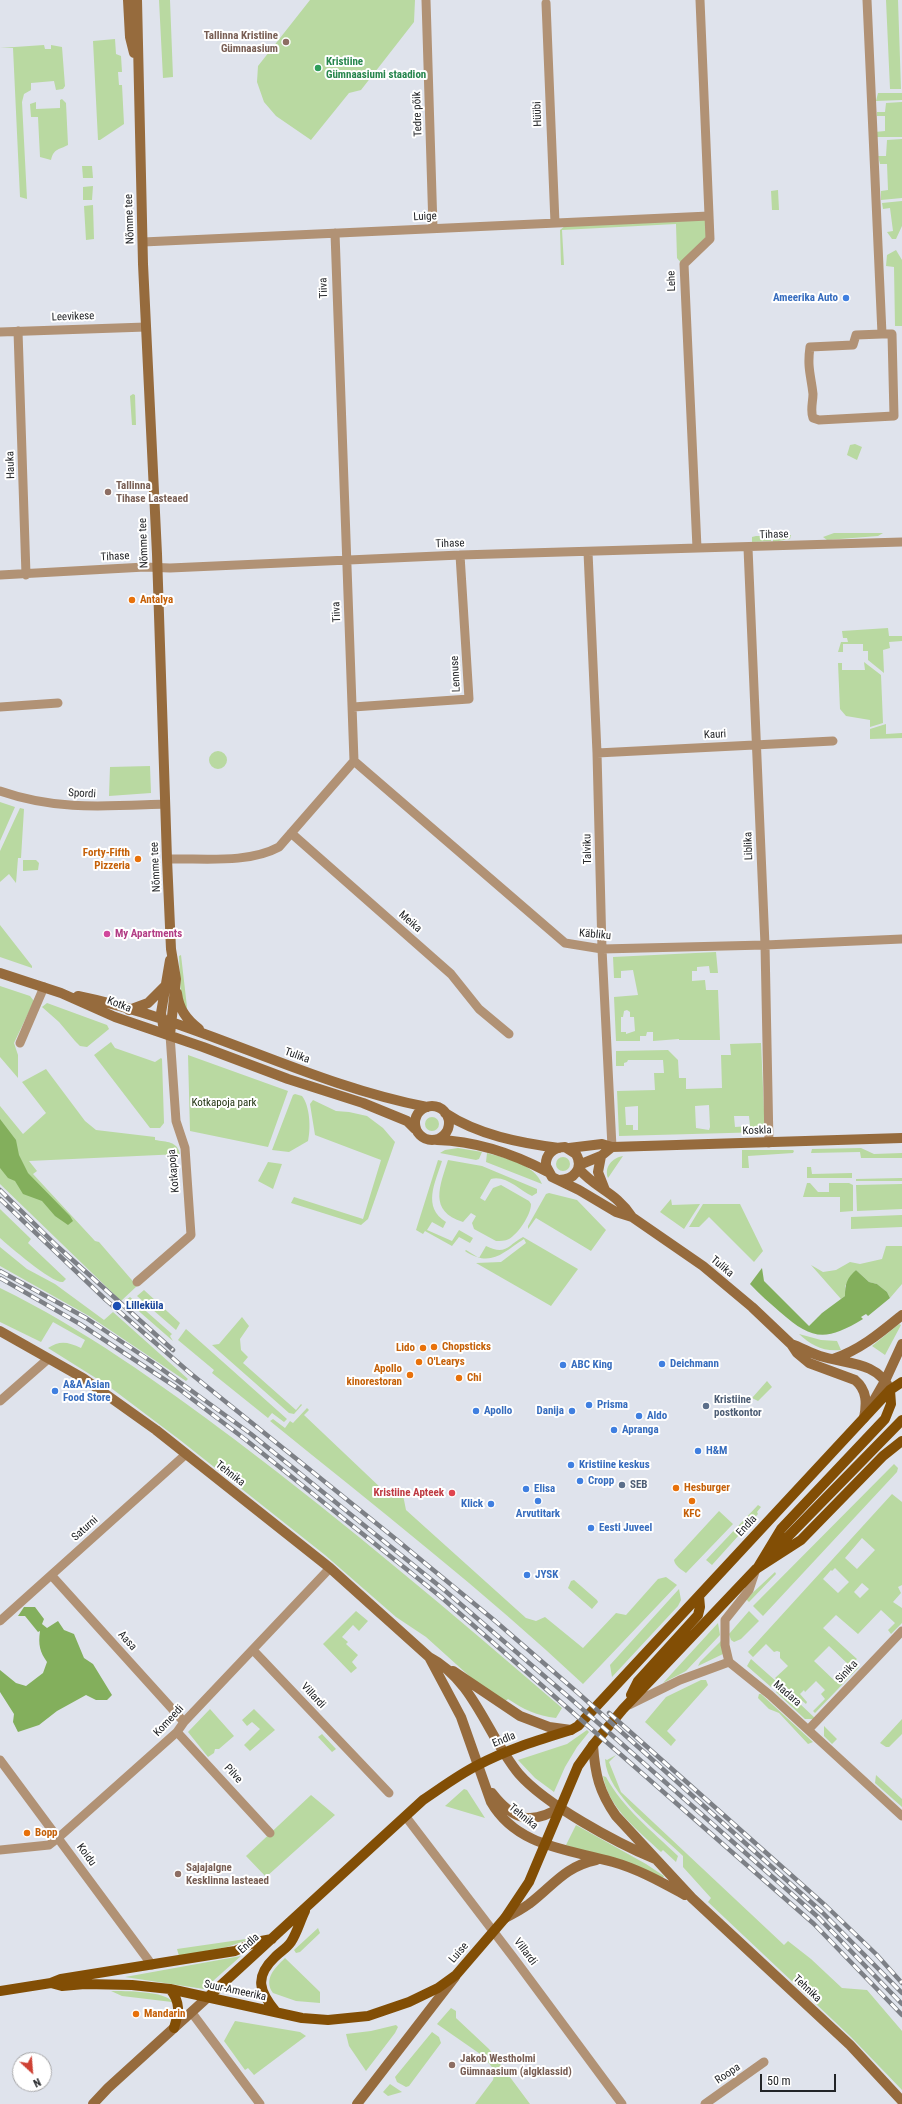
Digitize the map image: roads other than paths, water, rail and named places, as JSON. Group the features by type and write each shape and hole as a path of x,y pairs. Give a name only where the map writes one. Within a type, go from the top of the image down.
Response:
{"main road":[{"name":"Endla","path":"208,1997 423,1800 457,1776 478,1764 503,1753 571,1730 578,1726 890,1390 902,1382"},
{"path":"756,1569 781,1529 885,1419 891,1404 890,1390 902,1387"},
{"path":"561,1807 578,1766 593,1745 623,1709 756,1569 902,1420"},
{"path":"756,1569 801,1540 883,1456 902,1441"},
{"path":"623,1709 638,1681 698,1615 700,1607 699,1596"},
{"name":"Luise","path":"456,1975 505,1918 529,1882 561,1807"},
{"path":"276,2012 263,1993 260,1980 261,1973 268,1964 290,1943 308,1906"},
{"path":"51,1984 61,1979 235,1951 256,1942 273,1938"},
{"name":"Suur-Ameerika","path":"0,1991 51,1984 62,1986 84,1984 132,1985 170,1989 302,2018 328,2020 368,2016 416,1999 456,1975"},
{"path":"170,1989 177,1998 179,2005 179,2014 174,2028"}],"street":[{"name":"Nõmme tee","path":"128,0 130,37 138,64"},
{"name":"Nõmme tee","path":"137,0 143,242 157,568 167,859 171,949 176,979 170,1035"},
{"name":"Tedre põik","path":"426,0 433,228"},
{"name":"Lehe","path":"697,548 684,264 710,239 700,0"},
{"path":"867,0 882,334"},
{"name":"Hüübi","path":"546,3 555,223"},
{"name":"Luige","path":"143,242 709,216"},
{"name":"Tiiva","path":"334,233 346,560 354,707 354,761"},
{"name":"Leevikese","path":"0,332 146,327"},
{"name":"Hauka","path":"18,331 26,574"},
{"path":"882,334 892,334 894,416 819,420 813,418 811,412 812,391 808,371 810,347 853,345 856,335 882,334"},
{"name":"Tihase","path":"0,575 460,555 697,548 748,548 902,542"},
{"name":"Liblika","path":"748,548 765,946 769,1143"},
{"name":"Talviku","path":"588,552 597,753 602,949 612,1147"},
{"name":"Lennuse","path":"354,707 469,699 460,555"},
{"path":"0,707 58,703"},
{"name":"Kauri","path":"597,753 833,741"},
{"path":"167,859 253,857 267,854 279,847 354,761"},
{"name":"Käbliku","path":"354,761 560,940 582,947 602,949 765,946 902,939"},
{"name":"Spordi","path":"0,791 36,802 88,807 165,804"},
{"name":"Meika","path":"291,833 451,974 479,1008 509,1034"},
{"name":"Nõmme tee","path":"161,1020 171,949"},
{"name":"Kotka","path":"0,973 61,993 115,1017 170,1035"},
{"path":"176,979 179,1003 185,1016 203,1033"},
{"path":"129,1010 148,1003 166,984"},
{"path":"20,1043 44,987"},
{"name":"Kotka","path":"61,993 101,1001 161,1020"},
{"path":"161,1020 170,1035 258,1068 407,1120 418,1134 426,1140 457,1141 486,1147 531,1162 559,1180 572,1178 579,1167 601,1156 612,1147"},
{"name":"Tulika","path":"161,1020 203,1033 264,1056 393,1100 427,1107"},
{"name":"Kotkapoja","path":"137,1282 191,1235 185,1148 176,1121 170,1035"},
{"path":"258,1068 264,1056"},
{"path":"415,1129 415,1118 418,1113 427,1107 438,1107 462,1123 494,1134 528,1144 564,1148 576,1154 579,1167"},
{"path":"437,1140 442,1137 448,1128 448,1118 445,1113"},
{"name":"Koskla","path":"564,1148 602,1144 612,1147 902,1138"},
{"path":"548,1172 546,1163 548,1154 564,1148"},
{"path":"601,1156 598,1172 605,1190"},
{"name":"Tulika","path":"579,1167 594,1183 624,1204 632,1217"},
{"name":"Tulika","path":"559,1180 609,1208 632,1217 703,1266 791,1344 797,1353 809,1363 849,1377 861,1385 866,1399 864,1418"},
{"path":"833,1359 852,1352 879,1334 902,1315"},
{"name":"Tehnika","path":"0,1331 83,1378 123,1405 330,1568 429,1657 441,1663 469,1695 503,1753 520,1775 545,1797 561,1807 633,1850 655,1859 692,1898 850,2045 902,2102"},
{"name":"Tulika","path":"791,1344 819,1356 863,1366 873,1370 885,1381"},
{"path":"864,1418 885,1381 902,1344"},
{"path":"0,1401 48,1359"},
{"path":"885,1381 890,1390"},
{"path":"883,1456 902,1447"},
{"name":"Saturni","path":"0,1621 52,1576 185,1455"},
{"name":"Komeedi","path":"0,1850 49,1845 58,1838 177,1732 184,1722 330,1568"},
{"path":"623,1709 680,1680 729,1662 725,1645 725,1620 749,1590 756,1569"},
{"name":"Aasa","path":"52,1576 184,1722"},
{"name":"Sinika","path":"809,1729 902,1631"},
{"name":"Villardi","path":"253,1650 389,1794"},
{"name":"Tehnika","path":"429,1657 461,1717 491,1802 504,1818 520,1833 544,1845 625,1866 651,1876 692,1898"},
{"name":"Madara","path":"729,1662 747,1674 809,1729 902,1816"},
{"path":"441,1663 520,1716 542,1725 571,1730"},
{"name":"Pilve","path":"177,1732 270,1833"},
{"path":"593,1745 595,1772 598,1786 606,1803 616,1816 642,1842 655,1859"},
{"name":"Koidu","path":"0,1760 152,1965"},
{"path":"485,1783 499,1802 510,1812 523,1818 532,1819 548,1816 561,1807"},
{"name":"Villardi","path":"406,1817 622,2104"},
{"path":"505,1918 528,1904 572,1868 582,1863 600,1859"},
{"name":"Luise","path":"357,2104 456,1975"},
{"name":"Endla","path":"93,2104 108,2088 208,1997"},
{"path":"192,2013 260,2104"},
{"name":"Roopa","path":"705,2104 755,2070 764,2062"}],"railway":[{"path":"0,1190 57,1246 173,1350"},
{"path":"0,1199 106,1300 190,1373 494,1620 577,1692 822,1912 902,1993"},
{"path":"0,1271 86,1318 152,1362 251,1434 443,1589 571,1699 818,1917 902,2004"},
{"path":"0,1278 80,1324 179,1389 246,1440 441,1597 814,1924 902,2015"},
{"path":"609,1713 826,1906 876,1954 902,1983"}],"place":[{"name":"Tallinna Kristiine Gümnaasium","path":"286,42"},
{"name":"Kristiine Gümnaasiumi staadion","path":"318,68"},
{"name":"Ameerika Auto","path":"846,298"},
{"name":"Tallinna Tihase Lasteaed","path":"108,492"},
{"name":"Antalya","path":"132,600"},
{"name":"Forty-Fifth Pizzeria","path":"138,859"},
{"name":"My Apartments","path":"107,934"},
{"name":"Lilleküla","path":"117,1306"},
{"name":"Chopsticks","path":"434,1347"},
{"name":"Lido","path":"423,1348"},
{"name":"O'Learys","path":"419,1362"},
{"name":"Deichmann","path":"662,1364"},
{"name":"ABC King","path":"563,1365"},
{"name":"Apollo kinorestoran","path":"410,1375"},
{"name":"Chi","path":"459,1378"},
{"name":"A&A Asian Food Store","path":"55,1391"},
{"name":"Prisma","path":"589,1405"},
{"name":"Kristiine postkontor","path":"706,1406"},
{"name":"Apollo","path":"476,1411"},
{"name":"Danija","path":"572,1411"},
{"name":"Aldo","path":"639,1416"},
{"name":"Apranga","path":"614,1430"},
{"name":"H&M","path":"698,1451"},
{"name":"Kristiine keskus","path":"571,1465"},
{"name":"Cropp","path":"580,1481"},
{"name":"SEB","path":"622,1485"},
{"name":"Hesburger","path":"676,1488"},
{"name":"Elisa","path":"526,1489"},
{"name":"Kristiine Apteek","path":"452,1493"},
{"name":"Arvutitark","path":"538,1501"},
{"name":"KFC","path":"692,1501"},
{"name":"Klick","path":"491,1504"},
{"name":"Eesti Juveel","path":"591,1528"},
{"name":"JYSK","path":"527,1575"},
{"name":"Bopp","path":"27,1833"},
{"name":"Sajajalgne Kesklinna lasteaed","path":"178,1874"},
{"name":"Mandarin","path":"136,2014"},
{"name":"Jakob Westholmi Gümnaasium (algklassid)","path":"452,2065"}],"park label":[{"name":"Kotkapoja park","path":"224,1103"}]}
